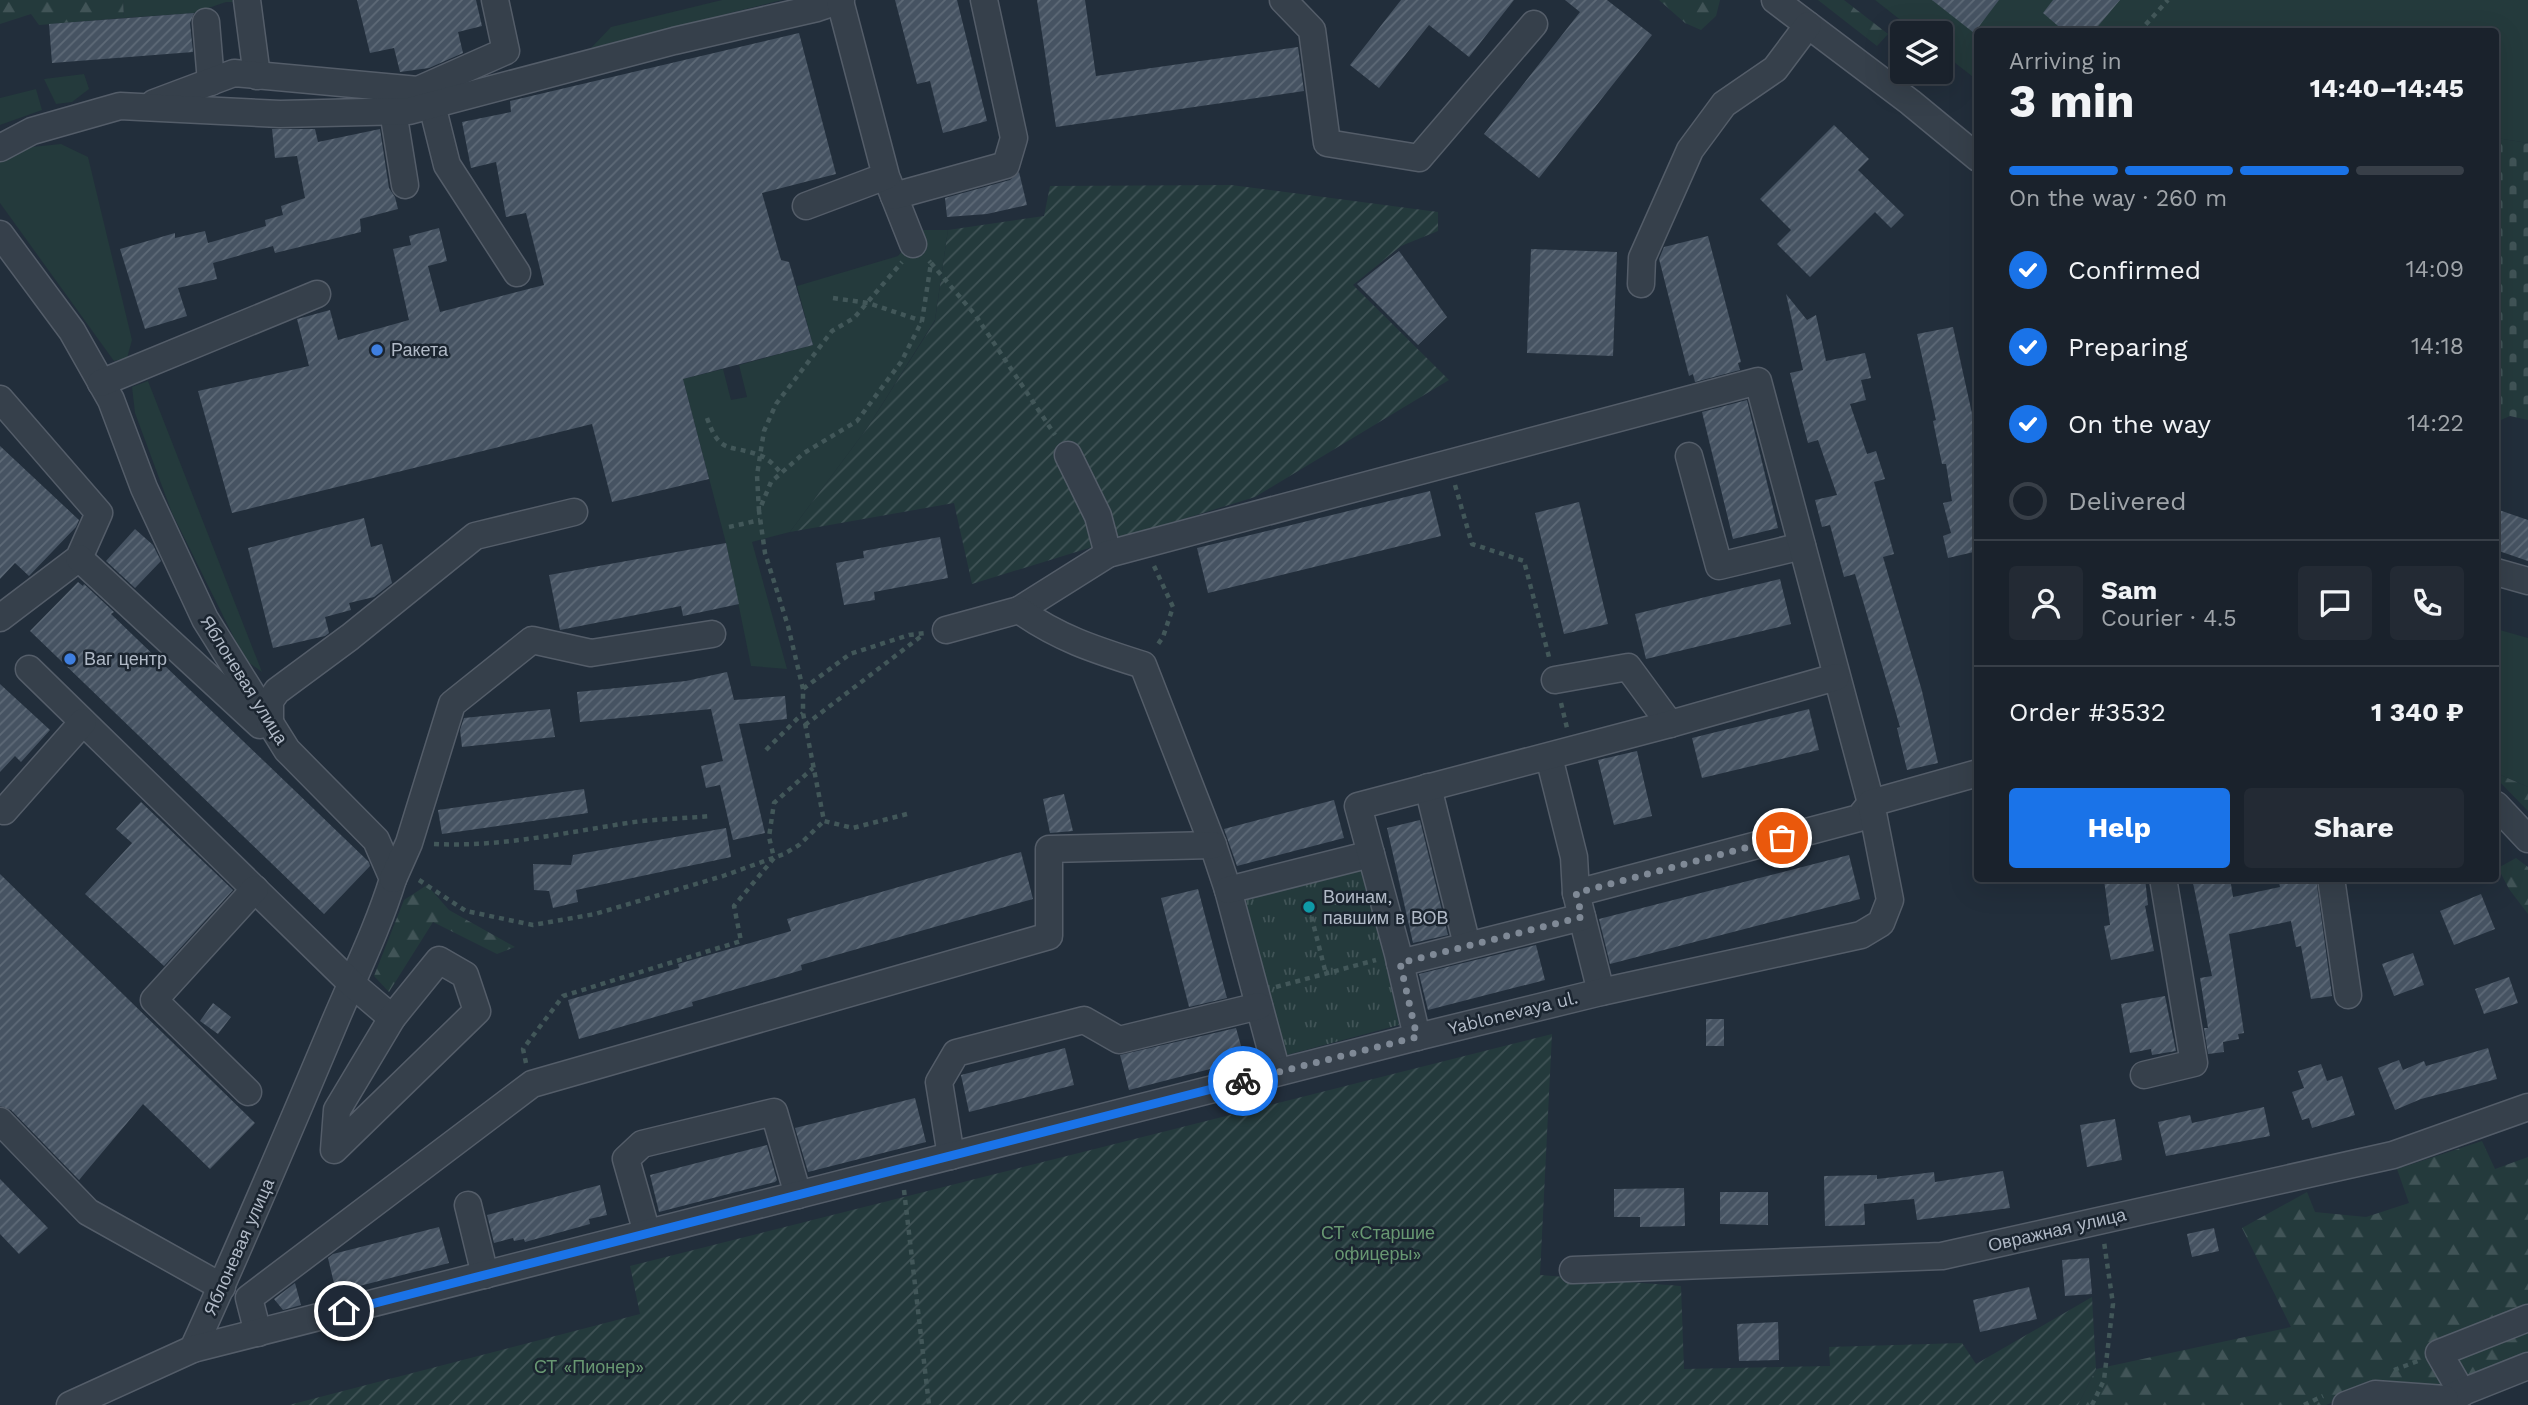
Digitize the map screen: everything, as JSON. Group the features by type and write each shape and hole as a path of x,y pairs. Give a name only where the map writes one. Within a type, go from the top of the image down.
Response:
{"street":[{"path":"247,0 257,76"},
{"path":"143,107 234,73 418,90 506,51 495,0"},
{"path":"0,148 32,131 120,106 280,114 409,111 840,0 890,186 922,253"},
{"path":"806,206 890,186 1006,165 1014,138 984,0"},
{"path":"1283,0 1312,30 1327,143 1419,158 1534,24"},
{"path":"1775,0 1974,155"},
{"path":"206,22 211,82"},
{"path":"1641,284 1642,258 1689,150 1724,104 1775,69 1808,25"},
{"path":"432,106 447,165 517,273"},
{"path":"393,111 405,185"},
{"name":"Яблоневая улица","path":"0,234 72,331 111,400 144,488 205,619 287,750 376,840 401,861 380,920 193,1349"},
{"path":"101,383 317,294"},
{"name":"Yablonevaya ul.","path":"70,1405 193,1349 1417,1037 1601,992 1861,935 1881,923 1890,900 1871,803 1758,381 1448,464"},
{"path":"0,399 99,513 79,558 0,618"},
{"path":"1068,455 1098,516 1108,554"},
{"path":"1689,456 1718,566 1802,546"},
{"path":"936,631 1019,610 1108,554 1448,464"},
{"path":"270,723 270,701 276,691 350,637 475,536 574,512"},
{"path":"79,558 287,750"},
{"path":"2499,573 2528,581"},
{"path":"1019,610 1044,628 1075,643 1143,665 1228,890 1277,1072"},
{"path":"401,861 452,704 532,640 591,653 712,634"},
{"path":"1555,680 1628,667 1670,724"},
{"path":"29,669 351,983 392,1018"},
{"path":"1417,1037 1358,806 1670,724 1836,677"},
{"path":"4,811 83,722"},
{"path":"1561,753 1579,905 1601,992"},
{"path":"1399,959 1467,946 1579,905 1859,817 1871,803 1974,774"},
{"path":"1428,787 1467,946"},
{"path":"2499,808 2528,839"},
{"path":"258,1333 249,1298 532,1084 1049,936 1049,849 1213,845"},
{"path":"1228,890 1371,854"},
{"path":"2144,1074 2194,1063 2164,882"},
{"path":"2332,882 2348,995"},
{"path":"248,1092 154,1000 255,889"},
{"path":"439,960 465,975 477,1011 334,1150 337,1110 392,1018 439,960"},
{"path":"951,1156 939,1082 956,1053 1084,1020 1119,1040 1257,999"},
{"name":"Овражная улица","path":"1573,1270 1942,1256 2393,1155 2528,1107"},
{"path":"647,1233 626,1159 642,1144 774,1112 798,1195"},
{"path":"0,1121 88,1212 222,1287"},
{"path":"468,1205 485,1275"},
{"path":"2451,1399 2439,1353 2528,1318"},
{"path":"2346,1405 2375,1394 2451,1399 2528,1366"}],"path":[{"path":"2143,28 2168,0"},
{"path":"824,821 805,726 803,689 788,626 765,553 757,475 764,431 776,404 832,331 854,318 899,266 922,253"},
{"path":"759,511 771,482 804,453 857,421 901,362 922,321 922,253"},
{"path":"922,253 976,316 1068,455"},
{"path":"833,298 868,303 922,321"},
{"path":"707,418 713,436 729,449 760,455 781,473"},
{"path":"1448,464 1472,544 1524,561 1555,680 1561,753"},
{"path":"729,527 760,520"},
{"path":"1143,665 1163,637 1173,607 1144,545"},
{"path":"803,689 850,654 909,635 936,631"},
{"path":"805,726 936,631"},
{"path":"766,750 803,713"},
{"path":"774,858 769,837 775,803 813,768"},
{"path":"824,821 853,828 907,814"},
{"path":"401,861 618,824 711,816"},
{"path":"401,861 415,877 466,911 533,925 595,914 774,858 799,845 824,821"},
{"path":"532,1084 523,1049 563,996 741,940 734,906 774,858"},
{"path":"1309,907 1325,974"},
{"path":"1257,999 1325,974 1399,959"},
{"path":"901,1169 929,1405"},
{"path":"2092,1405 2104,1380 2113,1304 2101,1220"}],"green space":[{"path":"0,0 123,0 124,18 39,25 31,14 0,24"},
{"path":"123,0 233,2 194,13 124,18"},
{"path":"722,0 782,0 591,48 611,27"},
{"path":"1659,0 1720,0 1716,16 1701,30 1685,23"},
{"path":"1818,0 1844,0 1888,34 1877,46"},
{"path":"1875,0 2528,0 2528,143 2499,138 2499,28 1974,28 1974,78 1953,61 1953,21 1902,21"},
{"path":"84,74 89,89 72,102 56,104 44,79"},
{"path":"36,89 42,110 0,125 0,98"},
{"path":"2499,138 2528,143 2528,420 2510,416 2499,421"},
{"path":"61,144 88,157 132,340 127,358 114,361 0,203 0,161 22,148"},
{"path":"1231,185 1438,212 1438,231 1401,246 1353,285 1449,380 1255,497 972,584 954,503 790,532 868,427 935,321 948,230 1044,216 1050,186"},
{"path":"920,230 948,230 935,320 868,427 790,532 752,542 787,669 751,666 726,543 683,379 723,369 731,400 747,397 739,365 813,345 797,286 898,256"},
{"path":"148,381 262,672 245,660 172,513 135,413 132,387"},
{"path":"2500,630 2528,638 2528,787 2499,774"},
{"path":"2499,774 2528,787 2528,811 2499,781"},
{"path":"2516,858 2528,867 2528,914 2509,889 2499,867"},
{"path":"1366,867 1399,1025 1283,1056 1239,899"},
{"path":"427,885 449,910 515,947 497,954 433,922 389,992 374,976 404,900"},
{"name":"СТ «Старшие офицеры»","path":"1552,1034 1540,1275 1681,1286 1684,1369 1830,1366 1829,1347 1962,1343 1976,1364 2092,1297 2096,1369 2078,1405 289,1405 640,1314 630,1266"},
{"path":"2482,1141 2495,1169 2528,1157 2528,1359 2453,1391 2385,1383 2326,1405 2078,1405 2096,1369 2291,1327 2242,1228 2307,1192 2315,1212 2366,1217 2409,1203 2397,1169"}],"building":[{"path":"357,0 476,0 482,26 458,32 463,53 429,68 400,72 394,48 370,53"},
{"path":"895,0 957,0 987,121 943,133 930,81 917,84"},
{"path":"1037,0 1085,0 1096,76 1298,47 1304,91 1056,127"},
{"path":"1401,0 1514,0 1469,57 1429,25 1379,88 1350,65"},
{"path":"1565,0 1607,0 1652,35 1539,178 1484,134 1580,12"},
{"path":"1932,0 1999,0 1978,28 1974,28 1974,33"},
{"path":"2053,0 2120,0 2096,28 2060,28 2043,13"},
{"path":"194,13 190,23 193,52 52,63 49,24"},
{"path":"799,33 836,174 762,193 781,260 789,262 813,345 683,379 709,479 612,502 592,424 232,513 198,391 309,366 297,319 330,310 338,340 409,320 393,249 411,245 409,236 439,228 447,261 428,266 440,312 544,285 526,213 506,217 496,162 471,168 462,122 511,112 510,101"},
{"path":"1834,125 1869,159 1858,170 1904,215 1891,228 1875,212 1810,277 1777,244 1791,230 1760,199"},
{"path":"272,129 315,129 318,142 380,129 389,188 398,209 360,219 361,232 275,253 273,246 213,263 217,279 178,288 187,316 145,329 120,249 175,233 175,238 205,231 208,243 266,226 265,220 283,215 281,206 305,198 297,156 275,158"},
{"path":"1019,172 1027,205 987,214 947,217 945,198 1010,180"},
{"path":"1708,236 1741,362 1738,363 1740,370 1695,382 1693,374 1689,376 1659,259 1664,247"},
{"path":"1531,249 1617,252 1613,356 1527,353"},
{"path":"1399,251 1447,317 1418,345 1357,284"},
{"path":"1786,294 1807,320 1816,315 1826,361 1865,353 1871,378 1861,380 1866,400 1850,404 1867,454 1876,451 1885,479 1874,482 1894,554 1883,557 1922,691 1938,763 1907,770 1897,728 1900,727 1855,574 1844,577 1830,525 1822,527 1815,500 1837,495 1818,440 1808,443 1800,413 1790,373 1803,370"},
{"path":"1953,327 1974,423 1974,552 1948,558 1943,536 1951,533 1943,503 1952,501 1946,464 1942,464 1933,421 1936,420 1917,334"},
{"path":"1747,400 1778,528 1733,539 1702,412"},
{"path":"0,446 79,520 76,527 29,576 15,563 0,579"},
{"path":"1430,491 1441,536 1208,593 1197,548"},
{"path":"1579,502 1608,624 1564,634 1535,513"},
{"path":"2499,510 2528,520 2528,561 2499,551"},
{"path":"364,518 371,547 382,544 392,583 374,597 349,603 351,610 325,617 329,633 325,636 273,648 248,548"},
{"path":"135,529 153,545 161,561 135,588 106,561"},
{"path":"940,537 948,578 874,592 875,600 844,605 836,563 864,558 863,551"},
{"path":"726,543 739,604 683,616 681,606 560,630 549,575"},
{"path":"1780,579 1791,624 1646,659 1635,614"},
{"path":"78,582 83,586 84,584 114,612 111,614 369,862 370,866 324,914 30,631"},
{"path":"727,672 734,700 785,696 787,719 739,724 765,833 733,840 720,785 706,788 701,766 723,761 711,709 580,722 577,692 686,681"},
{"path":"0,684 50,730 21,762 15,756 0,772"},
{"path":"550,709 555,737 462,747 460,730 464,718"},
{"path":"1809,709 1819,750 1702,778 1692,738"},
{"path":"1637,751 1652,816 1614,825 1598,760"},
{"path":"584,789 588,813 442,834 438,810"},
{"path":"1064,794 1073,831 1050,833 1043,799"},
{"path":"1334,800 1344,838 1237,866 1224,829"},
{"path":"141,802 233,890 164,966 85,894 132,843 116,829"},
{"path":"1420,820 1448,935 1413,943 1387,828"},
{"path":"726,828 731,857 576,890 578,902 553,908 549,891 534,890 533,864 571,865 573,855"},
{"path":"1021,852 1033,899 801,965 802,970 692,1002 693,1006 579,1039 568,1000 679,968 678,964 791,931 787,919"},
{"path":"1849,855 1860,899 1610,964 1599,919"},
{"path":"0,874 255,1123 210,1169 143,1104 79,1180 11,1110 0,1106"},
{"path":"2104,882 2145,882 2148,905 2145,906 2154,951 2111,960 2104,926 2110,925"},
{"path":"2193,882 2231,882 2233,897 2280,887 2279,882 2317,882 2332,996 2311,999 2301,946 2296,947 2291,921 2229,934 2244,1033 2238,1034 2239,1039 2223,1042 2224,1052 2208,1054 2204,1028 2208,1028 2200,978 2212,976"},
{"path":"1198,889 1227,998 1189,1007 1161,898"},
{"path":"2481,894 2495,929 2454,945 2440,911"},
{"path":"1536,945 1545,980 1428,1010 1419,974"},
{"path":"2413,953 2424,985 2394,996 2382,964"},
{"path":"2509,977 2518,1003 2484,1014 2475,989"},
{"path":"2165,996 2176,1051 2152,1055 2151,1049 2130,1053 2121,1004"},
{"path":"213,1003 231,1017 218,1034 200,1021"},
{"path":"1706,1019 1724,1019 1724,1046 1706,1046"},
{"path":"1236,1028 1245,1060 1129,1090 1120,1055"},
{"path":"1065,1048 1074,1085 969,1112 961,1075"},
{"path":"2488,1048 2497,1079 2421,1099 2395,1110 2378,1068 2399,1060 2403,1070 2424,1061 2426,1066"},
{"path":"2321,1064 2327,1081 2342,1076 2355,1115 2312,1128 2309,1118 2302,1120 2292,1092 2304,1088 2298,1071"},
{"path":"915,1098 926,1142 808,1172 795,1128"},
{"path":"2264,1107 2270,1136 2166,1156 2158,1122 2190,1115 2192,1123"},
{"path":"2115,1119 2122,1160 2087,1167 2080,1125"},
{"path":"767,1145 777,1180 775,1182 659,1212 650,1175"},
{"path":"2003,1171 2010,1208 1917,1220 1914,1199 1864,1204 1865,1225 1825,1226 1824,1176 1877,1175 1877,1179 1934,1172 1935,1182"},
{"path":"0,1179 48,1228 19,1254 0,1234"},
{"path":"600,1185 607,1215 589,1219 590,1224 525,1242 524,1239 514,1241 513,1238 494,1243 487,1215"},
{"path":"1684,1188 1685,1226 1640,1227 1640,1217 1614,1217 1614,1189"},
{"path":"1720,1192 1768,1192 1768,1225 1720,1224"},
{"path":"439,1227 449,1263 336,1292 328,1258 333,1254"},
{"path":"2214,1228 2219,1251 2192,1257 2187,1234"},
{"path":"2089,1258 2092,1294 2065,1296 2062,1260"},
{"path":"295,1283 301,1305 283,1310 274,1299"},
{"path":"2029,1287 2037,1319 1980,1332 1973,1300"},
{"path":"1778,1322 1779,1360 1739,1361 1737,1324"}],"way so far":[{"path":"1243,1081 1417,1037 1400,963 1582,917 1576,893 1782,838"}],"place":[{"name":"Ракета","path":"377,350"},
{"name":"Ваг центр","path":"70,659"},
{"name":"Воинам, павшим в ВОВ","path":"1309,907"}],"route":[{"path":"344,1311 1243,1081"}],"park label":[{"name":"СТ «Пионер»","path":"589,1367"}]}
